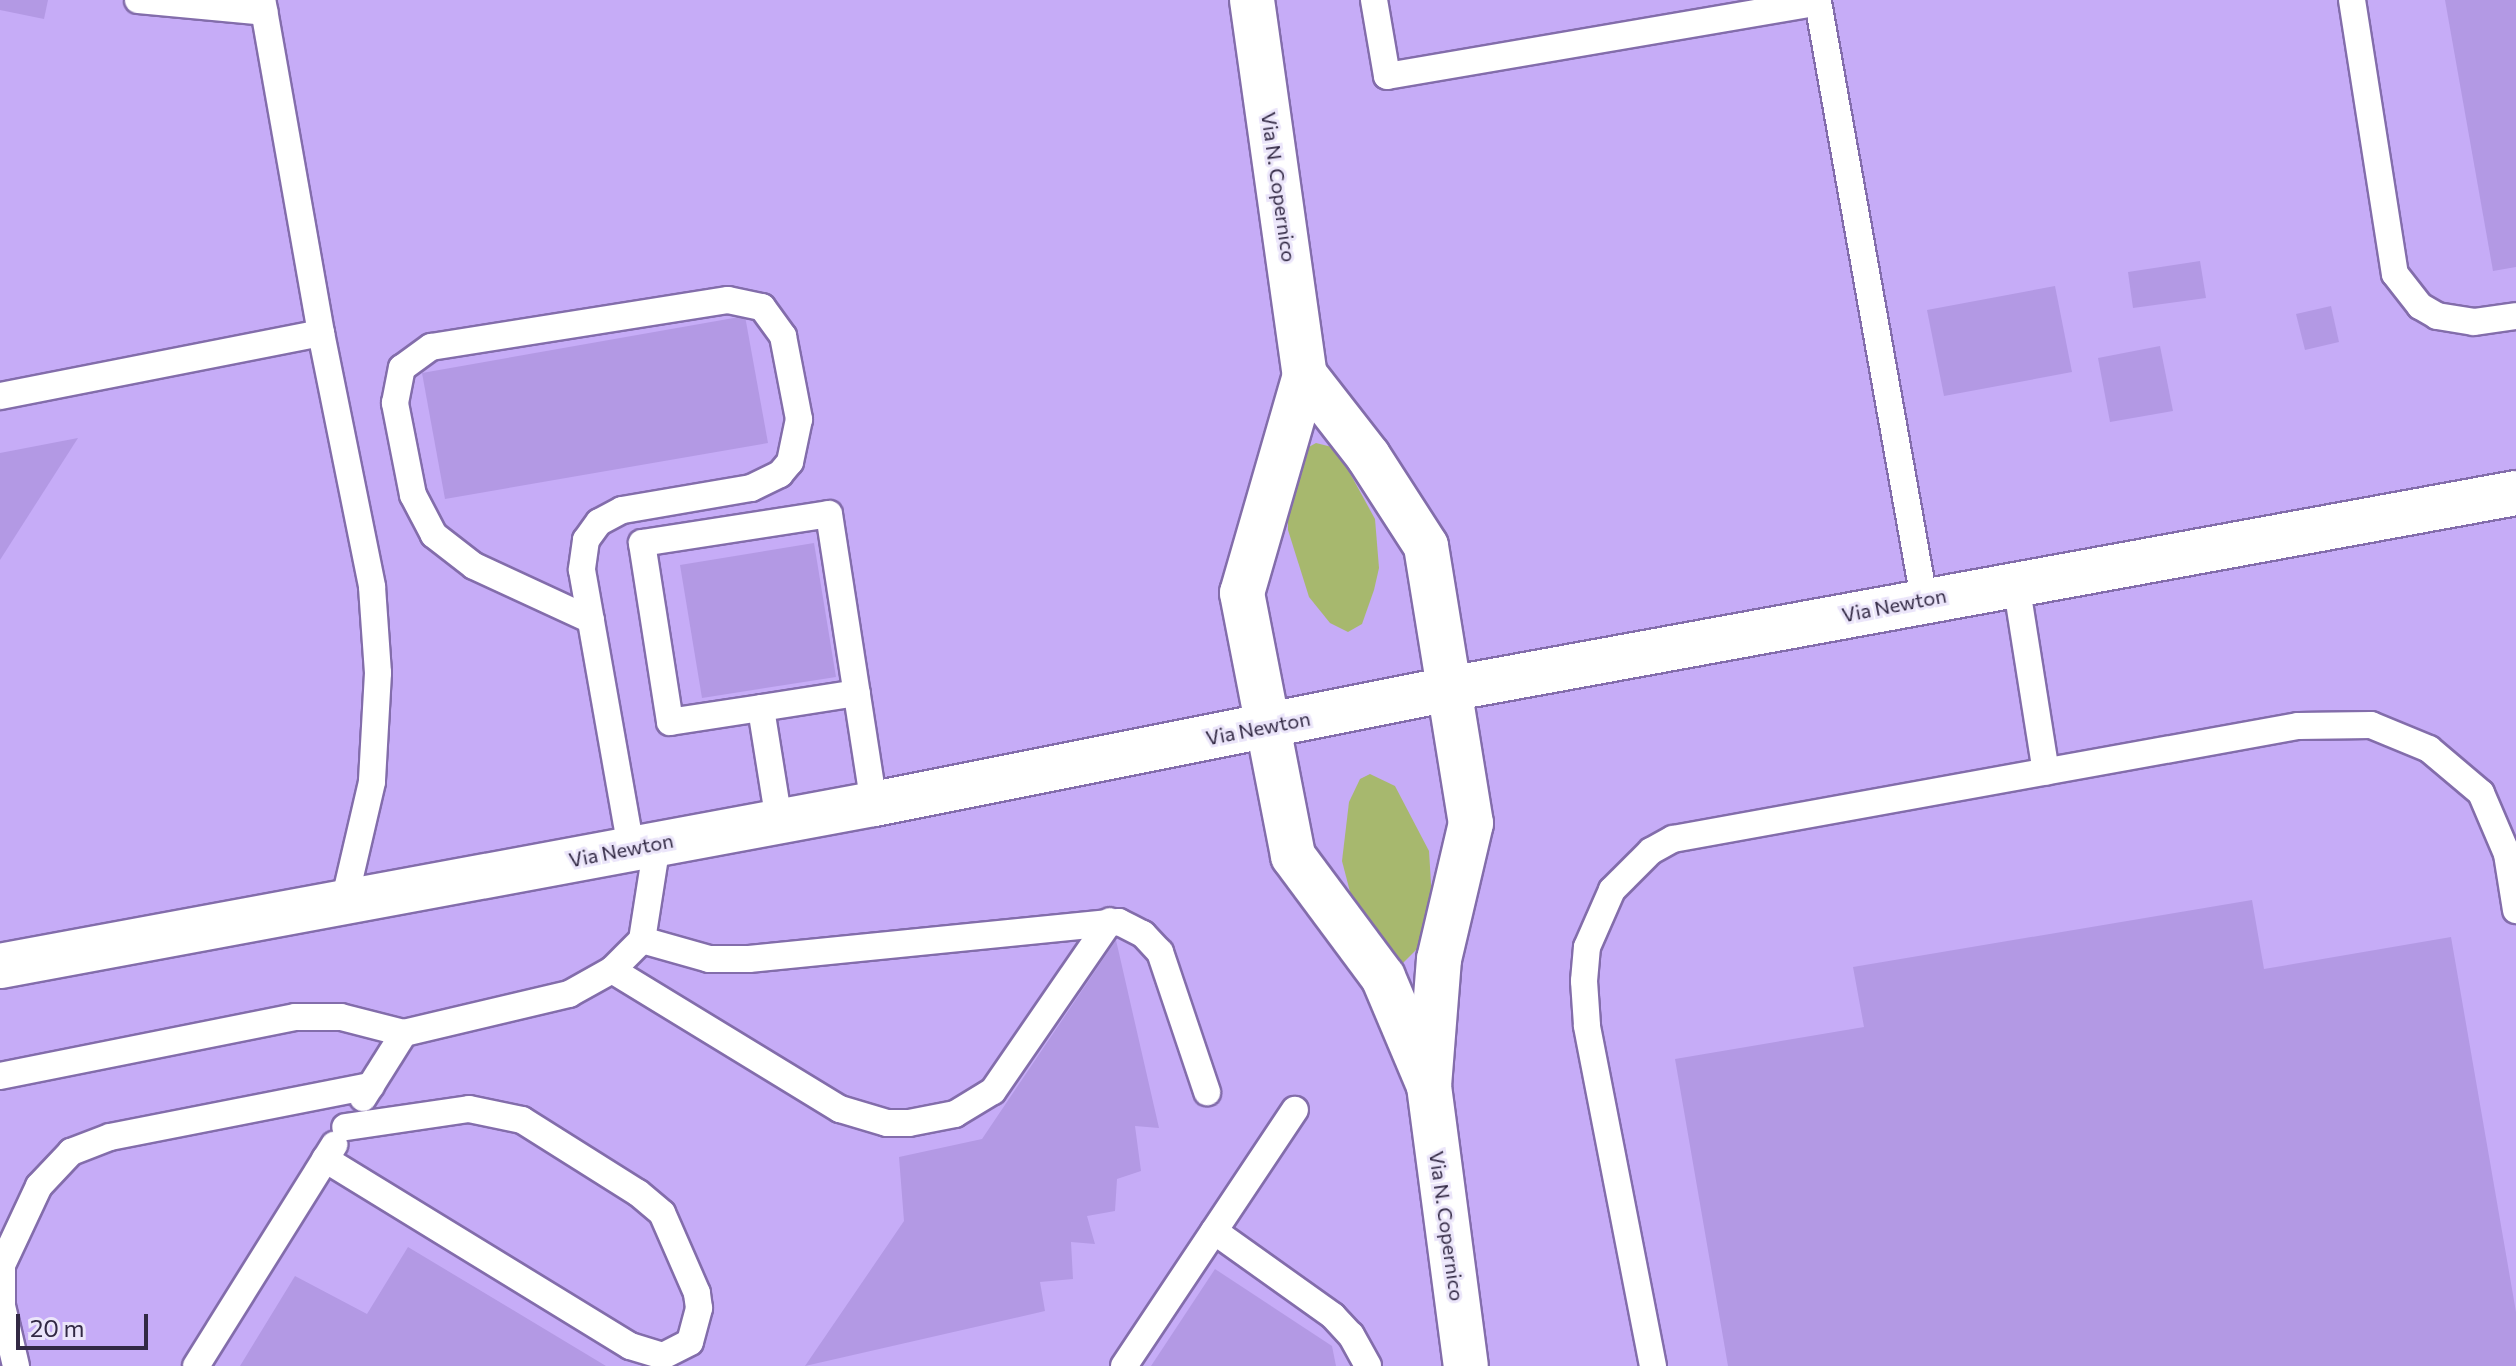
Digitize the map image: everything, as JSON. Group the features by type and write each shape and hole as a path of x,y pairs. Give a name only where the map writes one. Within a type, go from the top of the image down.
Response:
{"street":[{"name":"Via N. Copernico","path":"1252,0 1305,375"},
{"path":"1305,375 1368,456 1426,546 1471,823 1439,959 1429,1086"},
{"path":"1305,375 1242,593 1265,727 1293,856 1383,977 1429,1086"},
{"name":"Via Newton","path":"0,966 874,804 1449,689 1924,599 2516,493"},
{"name":"Via N. Copernico","path":"1429,1086 1466,1366"}],"lane":[{"path":"138,0 263,6 321,333 372,587 378,673 372,782 344,902"},
{"path":"1374,0 1387,76 1824,1 1924,599"},
{"path":"2352,0 2395,274 2413,299 2437,316 2474,322 2516,316"},
{"path":"0,1076 295,1017 341,1017 404,1033 569,994 612,970 642,940 644,846 591,620 583,555 599,522 622,510 751,488 780,474 790,462 799,419 783,336 762,307 728,300 431,347 402,368 395,403 413,495 434,535 474,566 591,620"},
{"path":"0,396 321,333"},
{"path":"857,693 670,722 642,543 829,514 857,693 874,804"},
{"path":"2016,583 2046,772"},
{"path":"761,708 779,821"},
{"path":"1653,1366 1587,1025 1587,947 1612,890 1651,851 1673,839 2298,726 2371,725 2429,749 2481,793 2507,854 2516,910"},
{"path":"642,940 709,959 749,959 1110,921 1143,934 1160,952 1207,1092"},
{"path":"612,970 840,1109 887,1123 909,1123 955,1114 993,1091 1110,921"},
{"path":"196,1366 404,1033"},
{"path":"16,1366 2,1306 2,1265 15,1227 39,1186 71,1152 110,1137 371,1086"},
{"path":"325,1159 630,1346 663,1356 690,1342 699,1308 697,1293 662,1213 561,1144 522,1120 488,1110 450,1110 345,1127"},
{"path":"1124,1366 1295,1110"},
{"path":"1214,1231 1333,1316 1351,1335 1368,1366"}],"shaded area":[{"path":"0,0 2516,0 2516,1366 0,1366"}],"green space":[{"path":"1316,443 1332,447 1340,455 1375,519 1379,568 1374,590 1362,624 1348,632 1330,623 1309,597 1288,530 1288,510 1307,448"},
{"path":"1370,774 1395,786 1429,851 1432,900 1422,944 1403,963 1396,962 1355,911 1342,861 1349,802 1360,779"}],"building":[{"path":"0,0 48,0 44,19 0,10"},
{"path":"2445,0 2516,0 2516,267 2493,271"},
{"path":"2200,261 2206,298 2133,308 2128,272"},
{"path":"2055,286 2072,372 1944,396 1927,310"},
{"path":"2331,306 2339,342 2305,350 2296,314"},
{"path":"745,316 768,443 445,499 422,373"},
{"path":"2160,346 2173,411 2110,422 2098,358"},
{"path":"78,438 0,560 0,453"},
{"path":"814,543 836,677 702,698 680,565"},
{"path":"2252,900 2264,969 2451,937 2516,1312 2516,1366 1728,1366 1675,1059 1864,1027 1853,967"},
{"path":"1116,940 1159,1128 1135,1126 1141,1171 1117,1179 1115,1211 1087,1216 1095,1244 1071,1242 1073,1279 1040,1282 1045,1311 805,1366 904,1221 899,1157 982,1139"},
{"path":"408,1247 606,1366 240,1366 295,1276 367,1314"},
{"path":"1215,1269 1332,1346 1336,1366 1151,1366"}]}
